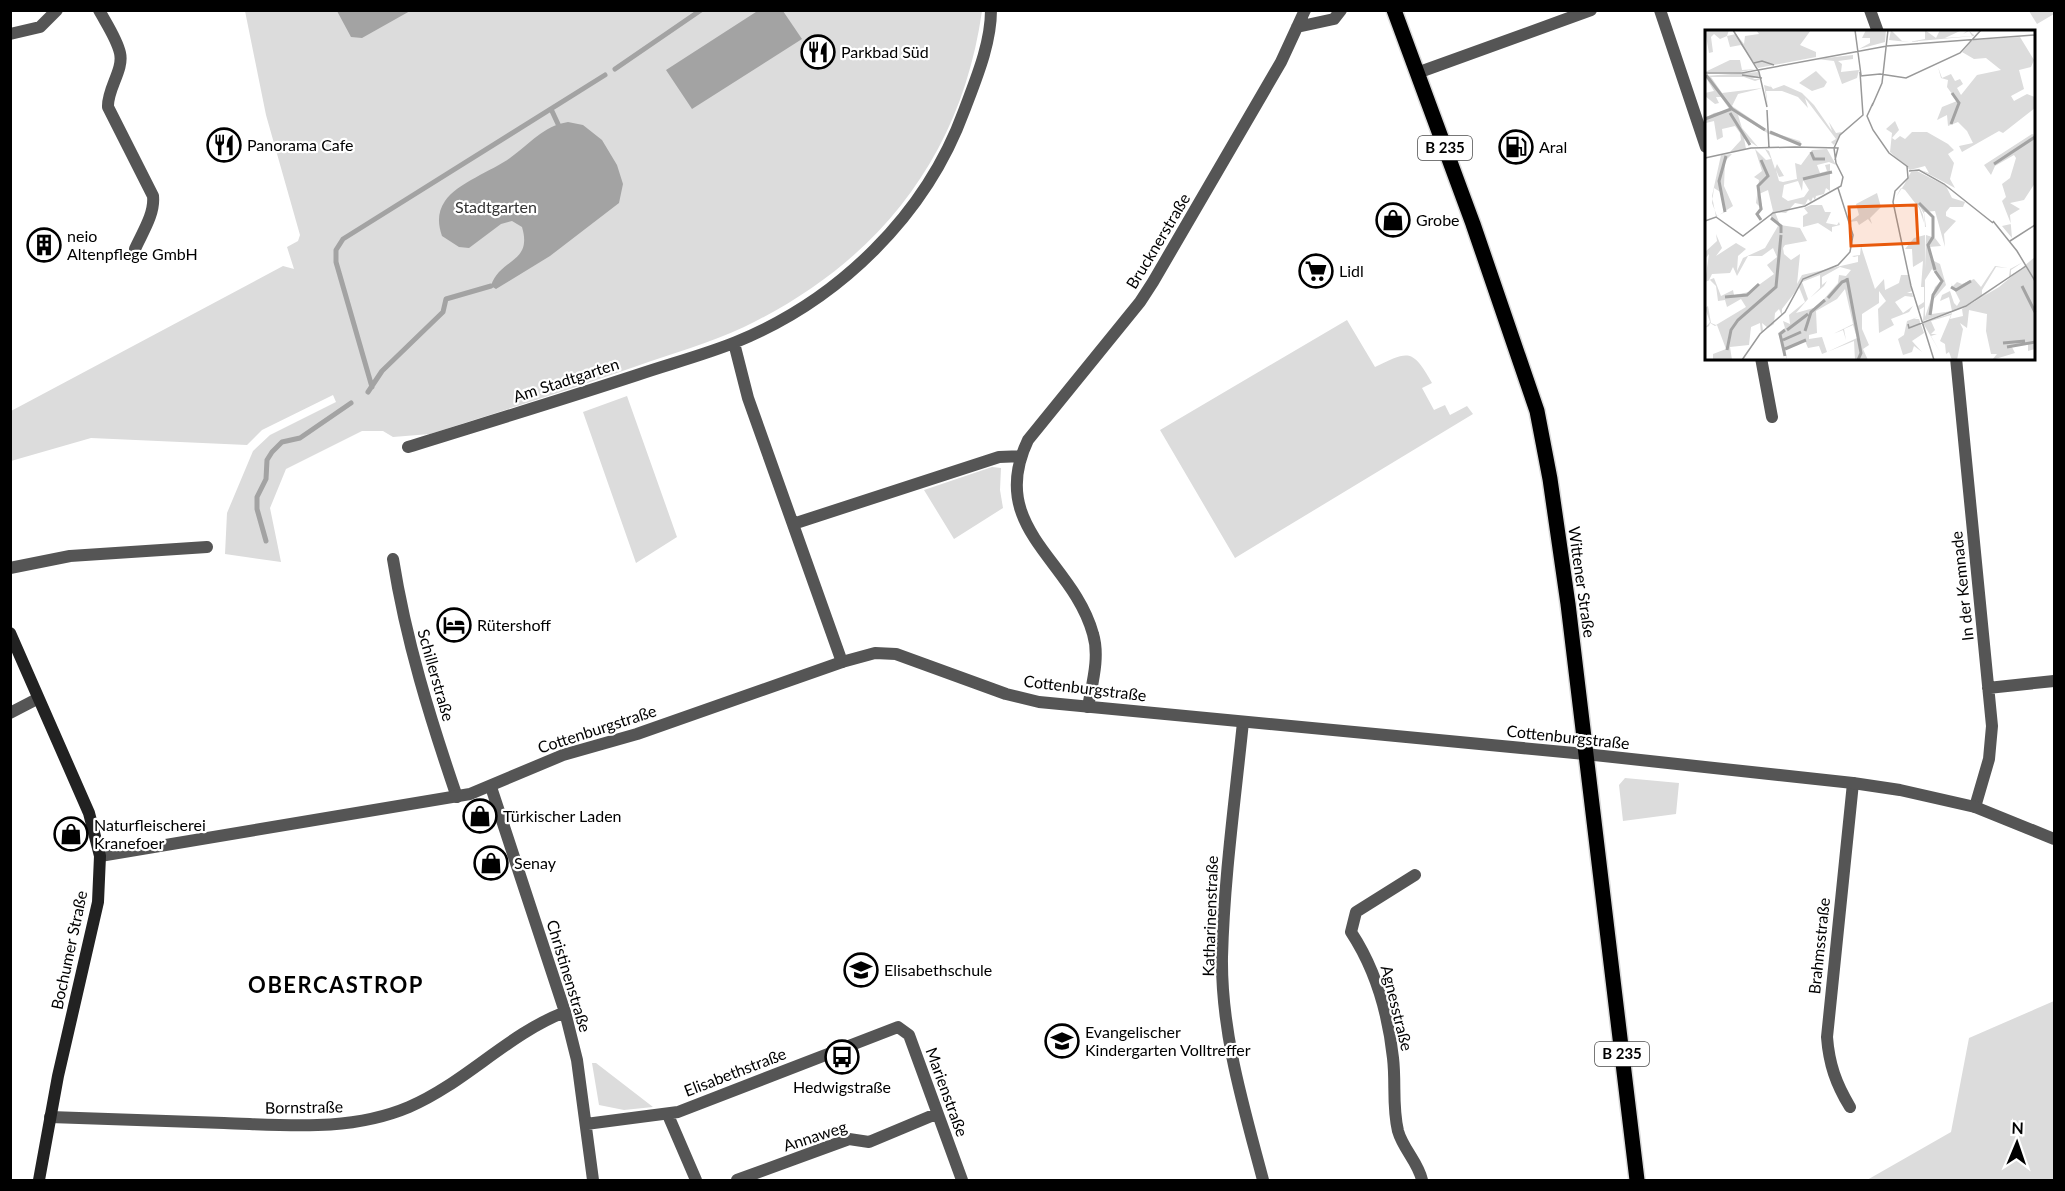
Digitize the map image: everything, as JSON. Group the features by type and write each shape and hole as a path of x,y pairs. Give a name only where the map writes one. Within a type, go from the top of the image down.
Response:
{"main road":[{"name":"Wittener Straße","path":"1394,10 1537,411 1566,593 1637,1180"},
{"name":"Bochumer Straße","path":"10,633 37,699 89,813 100,856 98,902 50,1117 39,1180"}],"street":[{"path":"10,34 40,27 57,10"},
{"path":"99,10 120,52 121,60 108,99 108,107 153,196 154,204 135,249"},
{"name":"Am Stadtgarten","path":"408,447 566,399 734,343 812,301 860,264 904,220 937,172 957,132 980,68 991,10"},
{"name":"Brucknerstraße","path":"1088,707 1095,665 1094,635 1083,610 1019,508 1016,480 1021,456 1029,440 1147,292 1281,62 1305,10"},
{"path":"1297,27 1335,19 1341,10"},
{"path":"1417,73 1591,10"},
{"path":"1660,10 1705,141"},
{"path":"1870,10 1877,30"},
{"path":"734,343 748,398 842,662"},
{"path":"1761,360 1772,417"},
{"name":"In der Kemnade","path":"1956,360 1992,744 1982,789 1975,807"},
{"path":"793,524 999,457 1021,456"},
{"path":"10,568 70,556 207,547"},
{"name":"Schillerstraße","path":"393,559 401,607 422,695 457,797"},
{"name":"Cottenburgstraße","path":"100,856 457,797 491,787 563,755 637,734 866,654 896,654 1006,694 1039,702 1585,754 1900,790 1975,807 2055,839"},
{"path":"1988,688 2055,681"},
{"path":"10,713 37,699"},
{"name":"Katharinenstraße","path":"1243,722 1222,958 1226,1007 1239,1091 1263,1180"},
{"name":"Brahmsstraße","path":"1850,1107 1837,1085 1827,1037 1853,783"},
{"name":"Christinenstraße","path":"491,787 565,1012 577,1060 593,1180"},
{"name":"Agnesstraße","path":"1415,875 1356,912 1351,932 1367,957 1376,979 1393,1059 1393,1107 1399,1134 1418,1165 1422,1180"},
{"name":"Bornstraße","path":"50,1117 321,1126 370,1119 410,1106 433,1095 544,1021 565,1012"},
{"name":"Marienstraße","path":"891,1028 898,1027 909,1035 962,1180"},
{"name":"Elisabethstraße","path":"586,1124 668,1115 891,1028"},
{"name":"Annaweg","path":"737,1180 849,1139 870,1143 936,1114"},
{"path":"668,1115 696,1180"}],"green space":[{"name":"Stadtgarten","path":"245,11 982,11 971,64 955,113 933,159 905,200 872,238 834,271 792,301 744,327 705,343 430,434 393,437 383,431 362,431 286,469 270,508 281,562 225,554 227,513 253,451 270,435 336,402 333,395 262,430 247,445 91,438 11,461 11,411 283,266 294,269 287,247 298,241 300,235 266,115"},
{"path":"2029,11 2054,11 2054,14 2037,24"},
{"path":"1347,320 1375,367 1403,356 1414,358 1432,383 1422,388 1434,410 1445,405 1450,415 1467,406 1473,414 1235,558 1160,430"},
{"path":"627,396 677,537 636,563 583,412"},
{"path":"992,467 1001,468 1000,490 1003,508 954,539 924,490"},
{"path":"1625,778 1679,783 1676,814 1623,821 1619,785"},
{"path":"2054,1001 2054,1180 1867,1180 1951,1132 1969,1038"},
{"path":"592,1063 596,1063 653,1107 624,1110 599,1105"}],"shaded area":[{"path":"759,10 783,11 802,39 692,109 666,70"},
{"path":"337,11 410,11 362,38 351,37"},
{"path":"568,122 583,125 602,140 617,165 623,184 619,203 550,256 496,289 491,286 495,277 519,255 523,248 522,227 512,221 501,224 469,248 459,247 442,236 439,219 442,205 466,183 503,163 544,131"}],"waterway":[{"path":"615,69 701,10"},
{"path":"372,387 336,262 336,250 343,239 605,75"},
{"path":"551,109 558,124"},
{"path":"368,392 382,371 443,312 446,299 491,286"},
{"path":"266,541 257,509 257,497 266,479 267,460 282,442 300,438 351,403"}],"place":[{"name":"Parkbad Süd","path":"818,52"},
{"name":"Panorama Cafe","path":"224,145"},
{"name":"Aral","path":"1516,147"},
{"name":"Grobe","path":"1393,220"},
{"name":"neio Altenpflege GmbH","path":"44,245"},
{"name":"Lidl","path":"1316,271"},
{"name":"Rütershoff","path":"454,625"},
{"name":"Türkischer Laden","path":"480,816"},
{"name":"Naturfleischerei Kranefoer","path":"71,834"},
{"name":"Senay","path":"491,863"},
{"name":"Elisabethschule","path":"861,970"},
{"name":"Evangelischer Kindergarten Volltreffer","path":"1062,1041"},
{"name":"Hedwigstraße","path":"842,1057"}],"district":[{"name":"OBERCASTROP","path":"336,985"}]}
